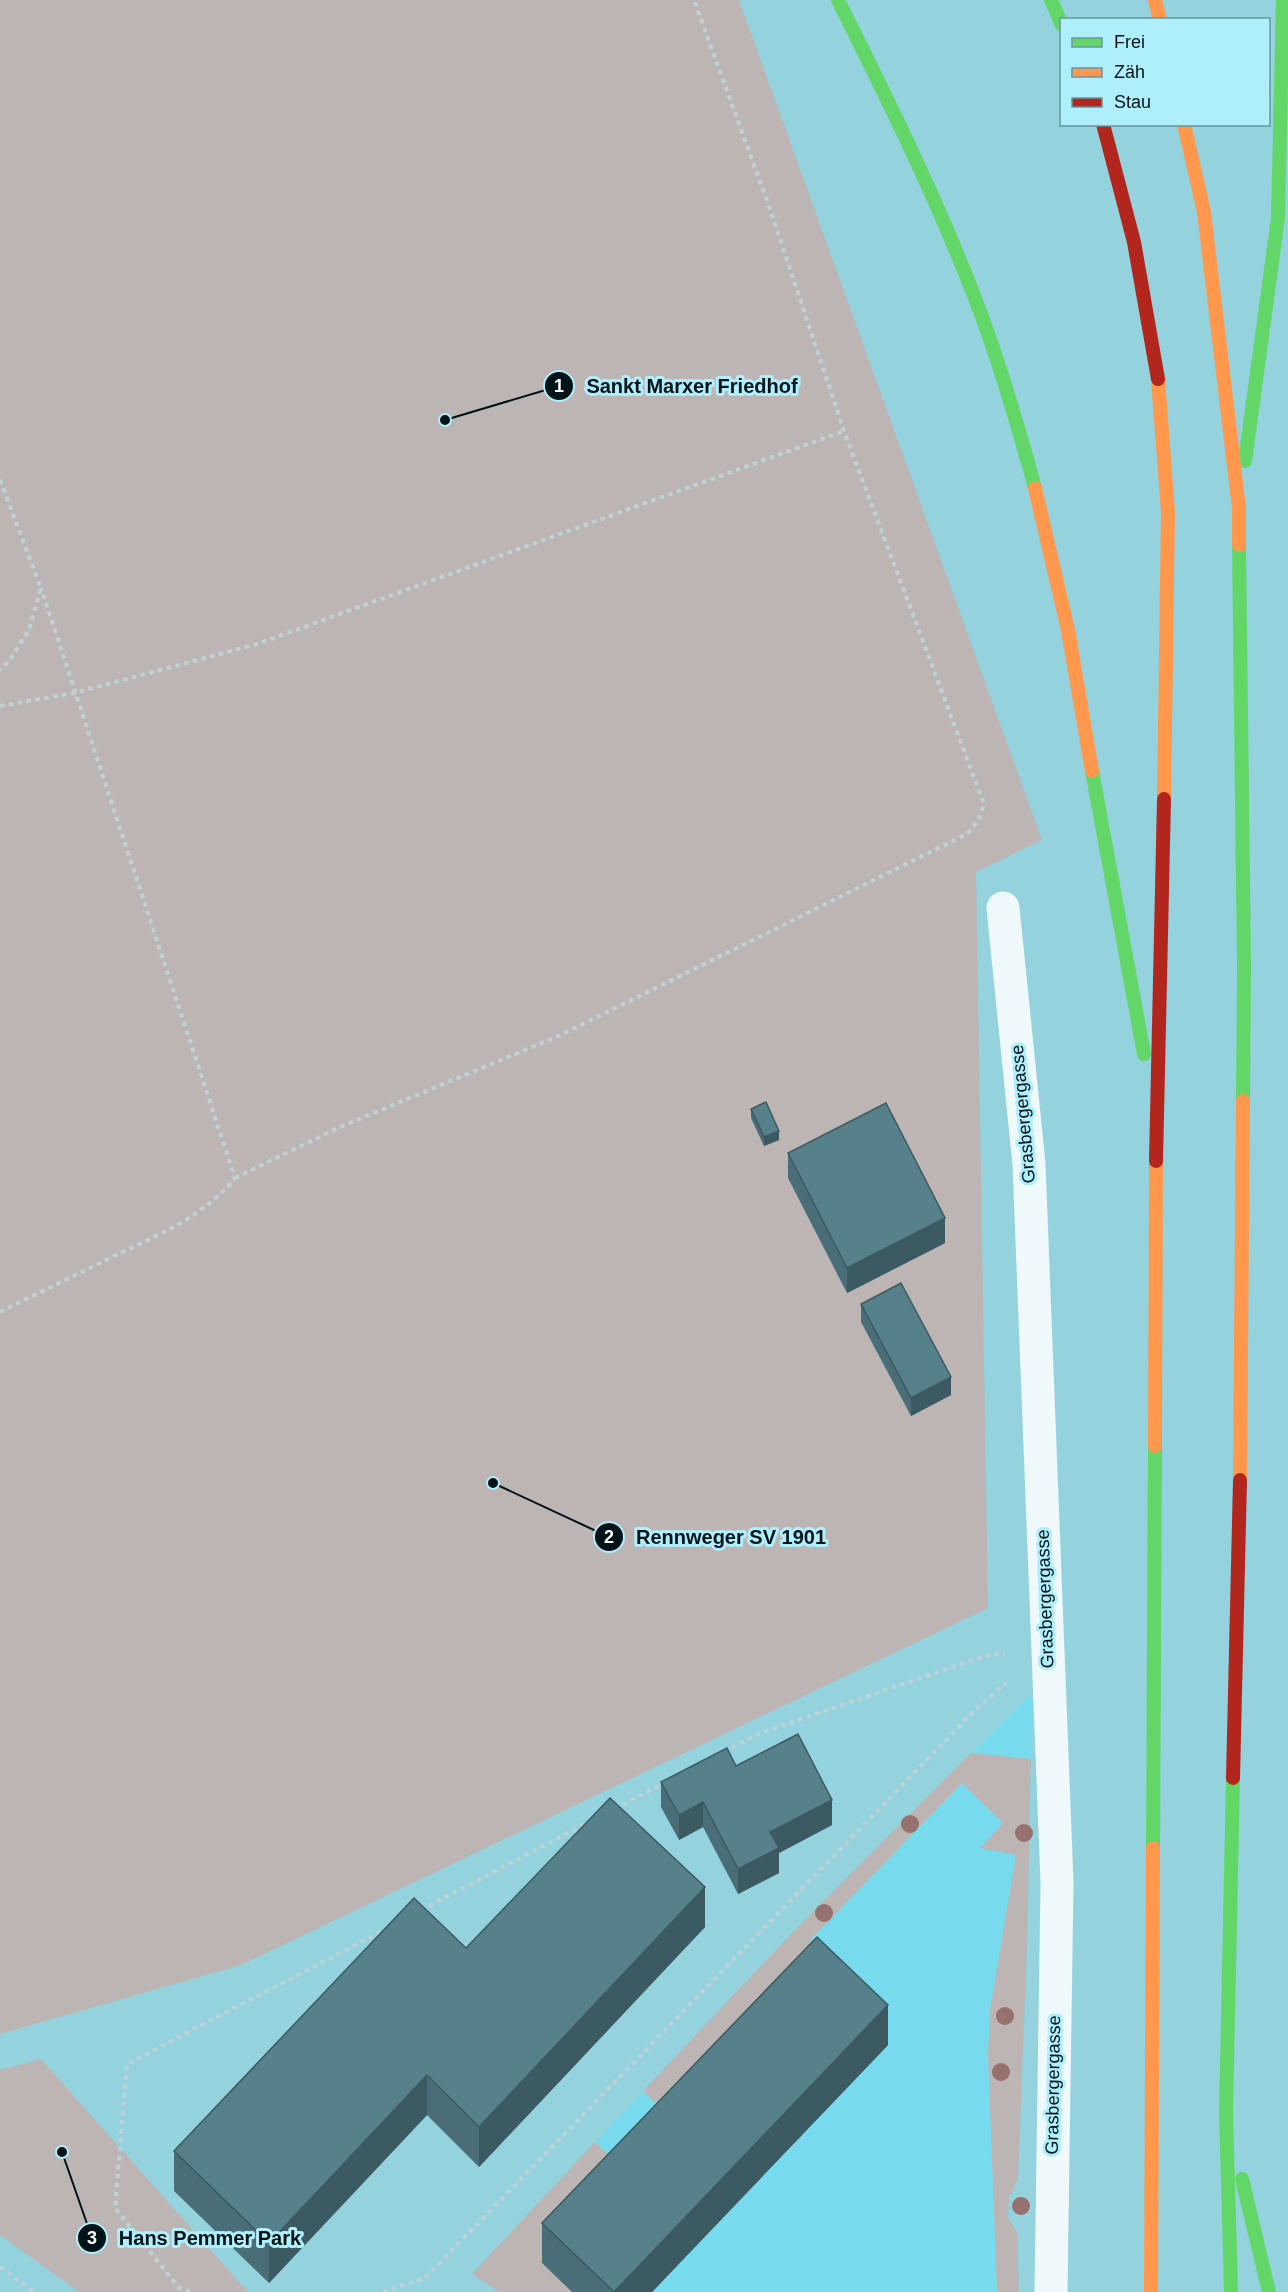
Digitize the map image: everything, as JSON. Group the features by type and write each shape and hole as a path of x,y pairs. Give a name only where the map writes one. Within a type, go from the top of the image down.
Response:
{"highway":[{"path":"838,0 915,156 956,249 990,337 1017,424 1052,555 1076,674 1098,812 1156,1121"},
{"path":"1051,0 1060,20"},
{"path":"1155,0 1160,18"},
{"path":"1239,508 1278,218 1283,0"},
{"path":"1104,126 1134,242 1158,379 1168,512 1156,1121 1150,2092 1151,2292"},
{"path":"1185,126 1204,212 1239,508 1244,967 1242,1344 1226,2113 1231,2292"},
{"path":"1137,2268 1150,2092"},
{"path":"1226,2113 1269,2292"}],"street":[{"name":"Grasbergergasse","path":"1003,908 1029,1164 1057,1882 1051,2292"}],"path":[{"path":"0,1312 140,1244 201,1211 222,1194 235,1178 340,1127 561,1035 967,834 978,821 984,804 844,431 770,209 694,0"},
{"path":"0,706 74,693 257,644 844,431"},
{"path":"0,480 41,588 235,1178"},
{"path":"0,670 9,661 29,630 41,588"},
{"path":"718,1755 760,1733 982,1657 1047,1647"},
{"path":"383,2292 425,2278 976,1709 1047,1647"},
{"path":"612,1810 665,1782"},
{"path":"412,1915 591,1821"},
{"path":"190,2292 179,2288 115,2208 127,2064 391,1926"},
{"path":"0,2267 34,2292"}],"shaded area":[{"path":"0,0 739,0 1042,840 976,872 988,1608 241,1965 0,2034"},
{"path":"1028,1697 1033,1699 1027,1946 1018,2179 1009,2197 1008,2218 1017,2232 1019,2292 499,2292 472,2274 789,1936"},
{"path":"971,1753 1031,1759 1018,2179 1009,2197 1008,2218 1017,2232 1019,2292 997,2292 988,2054 990,2010 1016,1855 980,1848 1003,1823 962,1783 810,1940 831,1961 676,2123 643,2091 789,1936"},
{"path":"41,2059 248,2292 79,2292 0,2235 0,2070"},
{"path":"595,2142 628,2173 572,2292 499,2292 472,2274"}],"building":[{"path":"766,1102 779,1131 764,1137 751,1109"},
{"path":"886,1103 945,1218 847,1268 788,1153"},
{"path":"901,1283 951,1377 911,1398 861,1304"},
{"path":"798,1734 832,1800 770,1832 779,1848 738,1869 703,1802 679,1815 661,1782 727,1748 736,1766"},
{"path":"610,1798 705,1887 479,2127 427,2075 269,2243 174,2151 414,1898 466,1948"},
{"path":"817,1937 888,2005 614,2292 542,2223"}],"traffic: fast":[{"path":"838,0 909,145 958,256 999,366 1035,488"},
{"path":"1051,0 1060,20"},
{"path":"1245,461 1278,218 1283,0"},
{"path":"1239,545 1244,967 1243,1101"},
{"path":"1092,771 1144,1054"},
{"path":"1153,1848 1155,1446"},
{"path":"1231,2292 1226,2113 1233,1778"},
{"path":"1242,2179 1269,2292"}],"traffic: slow":[{"path":"1155,0 1160,18"},
{"path":"1184,126 1204,212 1239,508 1239,545"},
{"path":"1158,379 1168,512 1164,799"},
{"path":"1035,488 1068,630 1092,771"},
{"path":"1240,1480 1243,1101"},
{"path":"1155,1446 1156,1161"},
{"path":"1151,2292 1153,1848"}],"traffic: jam":[{"path":"1104,126 1134,242 1158,379"},
{"path":"1156,1161 1164,799"},
{"path":"1233,1778 1240,1480"}],"place":[{"name":"Sankt Marxer Friedhof","path":"445,420"},
{"name":"Rennweger SV 1901","path":"493,1483"},
{"name":"Hans Pemmer Park","path":"62,2152"}]}
